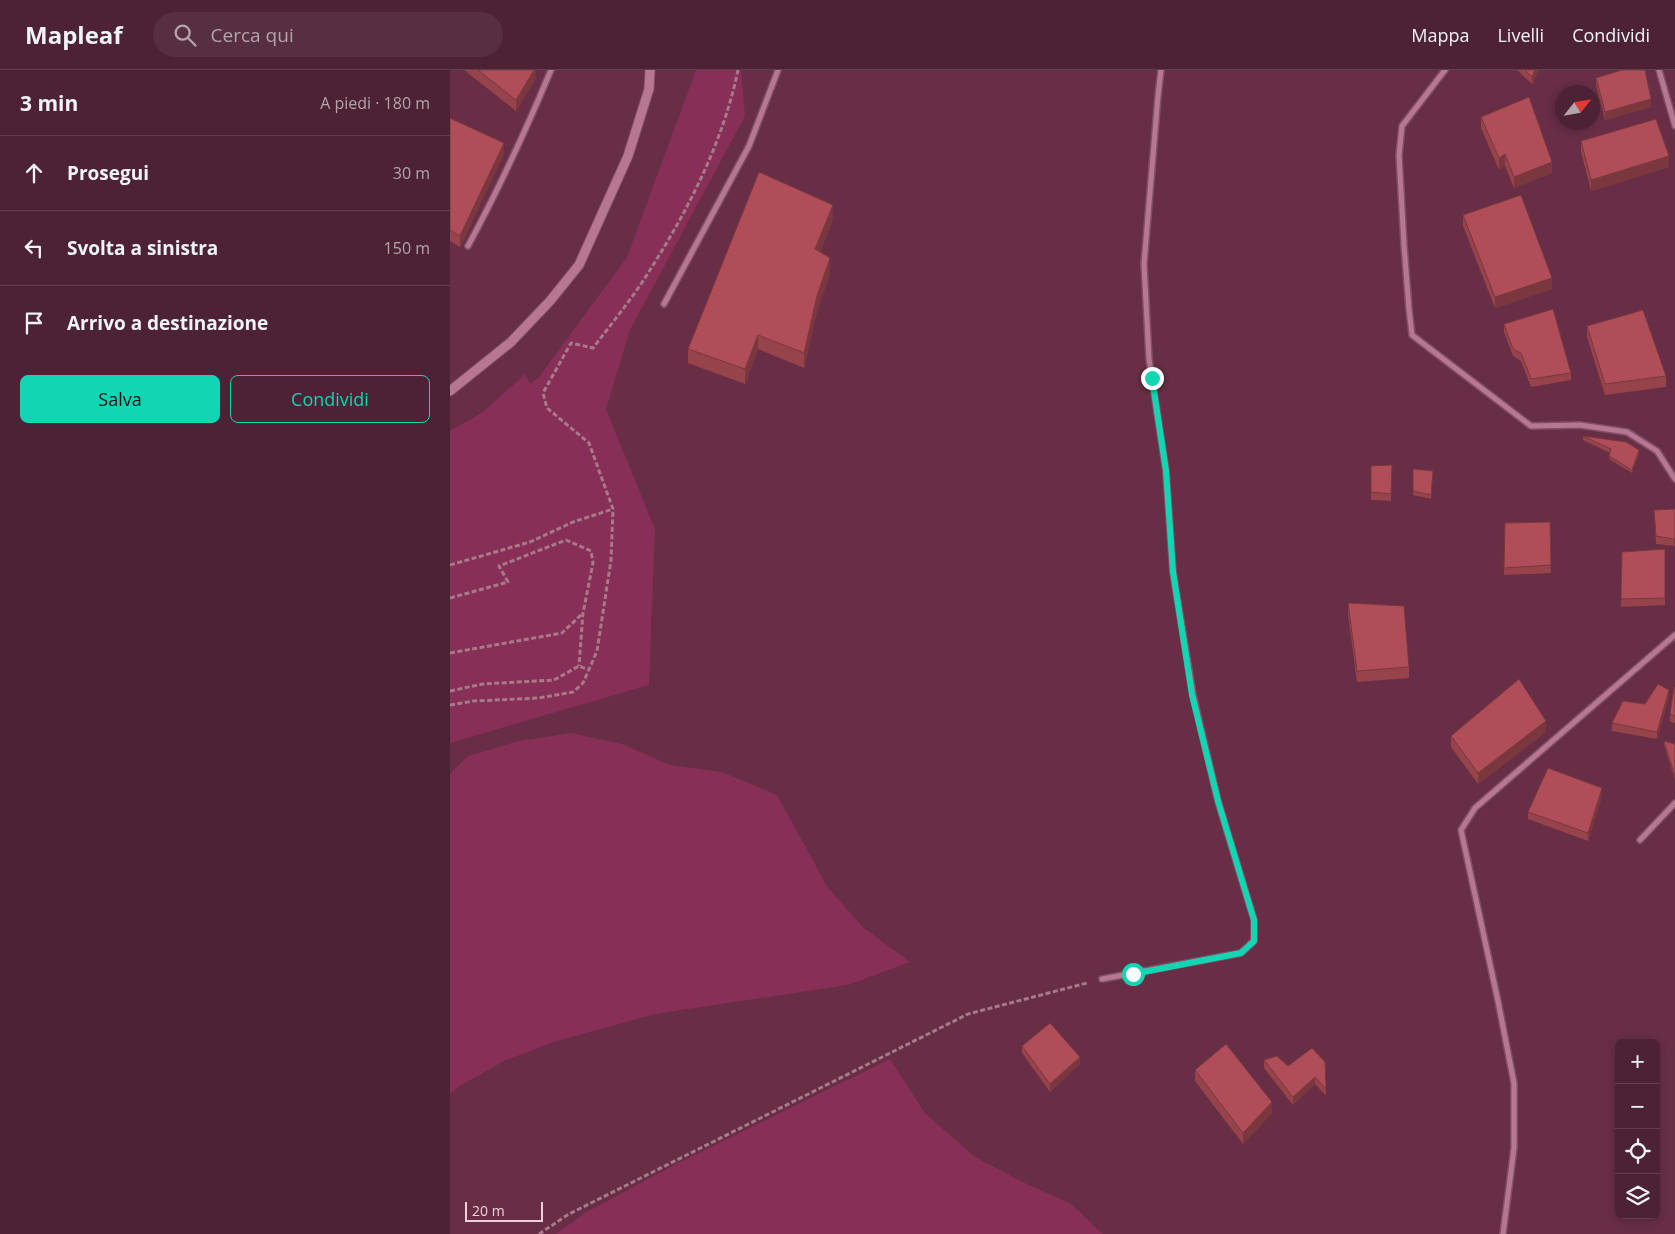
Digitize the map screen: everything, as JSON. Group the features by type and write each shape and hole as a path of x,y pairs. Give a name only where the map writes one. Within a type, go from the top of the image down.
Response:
{"street":[{"path":"468,246 534,111 550,70"},
{"path":"450,391 511,342 550,302 579,265 628,156 649,89 650,70"},
{"path":"664,304 749,146 778,70"},
{"path":"1102,980 1241,953 1254,941 1254,920 1218,801 1192,695 1173,572 1166,471 1149,359 1144,264 1161,70"},
{"path":"1445,70 1402,126 1399,155 1404,246 1412,335 1531,426 1580,426 1627,432 1657,451 1675,479"},
{"path":"1659,70 1675,126"},
{"path":"1503,1234 1514,1148 1514,1083 1461,830 1475,808 1675,635"},
{"path":"1640,840 1675,802"}],"path":[{"path":"450,705 474,701 539,698 572,692 583,684 597,651 610,560 613,509 589,443 547,408 543,393 571,343 592,348 640,284 687,208 713,154 738,70"},
{"path":"450,565 530,542 573,522 613,509"},
{"path":"450,598 508,582 499,566 566,540 591,551 593,563 583,614 579,666"},
{"path":"450,653 562,633 583,614"},
{"path":"579,666 589,670"},
{"path":"450,691 483,684 554,680 579,666"},
{"path":"539,1234 569,1214 968,1014 1102,980"}],"shaded area":[{"path":"696,70 741,70 745,116 630,330 606,409 655,529 649,685 450,743 450,431 483,412 525,374 530,384 539,377 627,257"},
{"path":"571,733 622,744 670,765 722,772 777,795 828,888 864,928 910,962 848,985 655,1014 554,1042 504,1061 458,1087 450,1094 450,774 468,756 518,741"},
{"path":"890,1059 925,1113 975,1157 1071,1204 1103,1234 556,1234 585,1213 674,1165"}],"building":[{"path":"478,70 534,70 516,100"},
{"path":"1525,70 1535,70 1532,77"},
{"path":"1622,70 1645,70 1651,99 1605,112 1600,85 1598,85 1596,78"},
{"path":"1529,97 1552,162 1514,177 1505,154 1499,158 1481,117"},
{"path":"450,118 504,143 460,236 450,230"},
{"path":"1656,119 1669,156 1591,180 1581,141"},
{"path":"759,172 833,205 815,249 830,258 817,296 804,353 758,335 745,369 688,349"},
{"path":"1521,195 1552,278 1495,297 1463,215"},
{"path":"1553,309 1571,373 1531,379 1521,353 1513,349 1504,324"},
{"path":"1643,310 1666,376 1605,384 1587,326"},
{"path":"1583,436 1626,442 1639,450 1632,470 1609,456 1611,449"},
{"path":"1392,465 1391,494 1371,492 1371,466"},
{"path":"1413,469 1433,471 1431,495 1413,491"},
{"path":"1675,509 1675,538 1656,536 1654,510"},
{"path":"1550,522 1551,565 1504,568 1505,523"},
{"path":"1665,549 1665,598 1621,599 1622,552"},
{"path":"1348,603 1404,606 1409,667 1357,671"},
{"path":"1519,679 1546,721 1478,773 1451,736"},
{"path":"1658,684 1669,690 1657,732 1612,723 1623,701 1645,704"},
{"path":"1675,687 1675,716 1670,714"},
{"path":"1664,741 1675,744 1675,776"},
{"path":"1548,768 1602,788 1588,833 1528,812"},
{"path":"1050,1023 1080,1057 1050,1084 1022,1046"},
{"path":"1226,1044 1272,1102 1243,1133 1195,1070"},
{"path":"1312,1048 1325,1062 1326,1089 1315,1077 1293,1097 1264,1060 1277,1056 1288,1066"}],"route":[{"path":"1133,974 1241,953 1254,941 1254,920 1218,801 1192,695 1173,572 1166,471 1152,378"}]}
